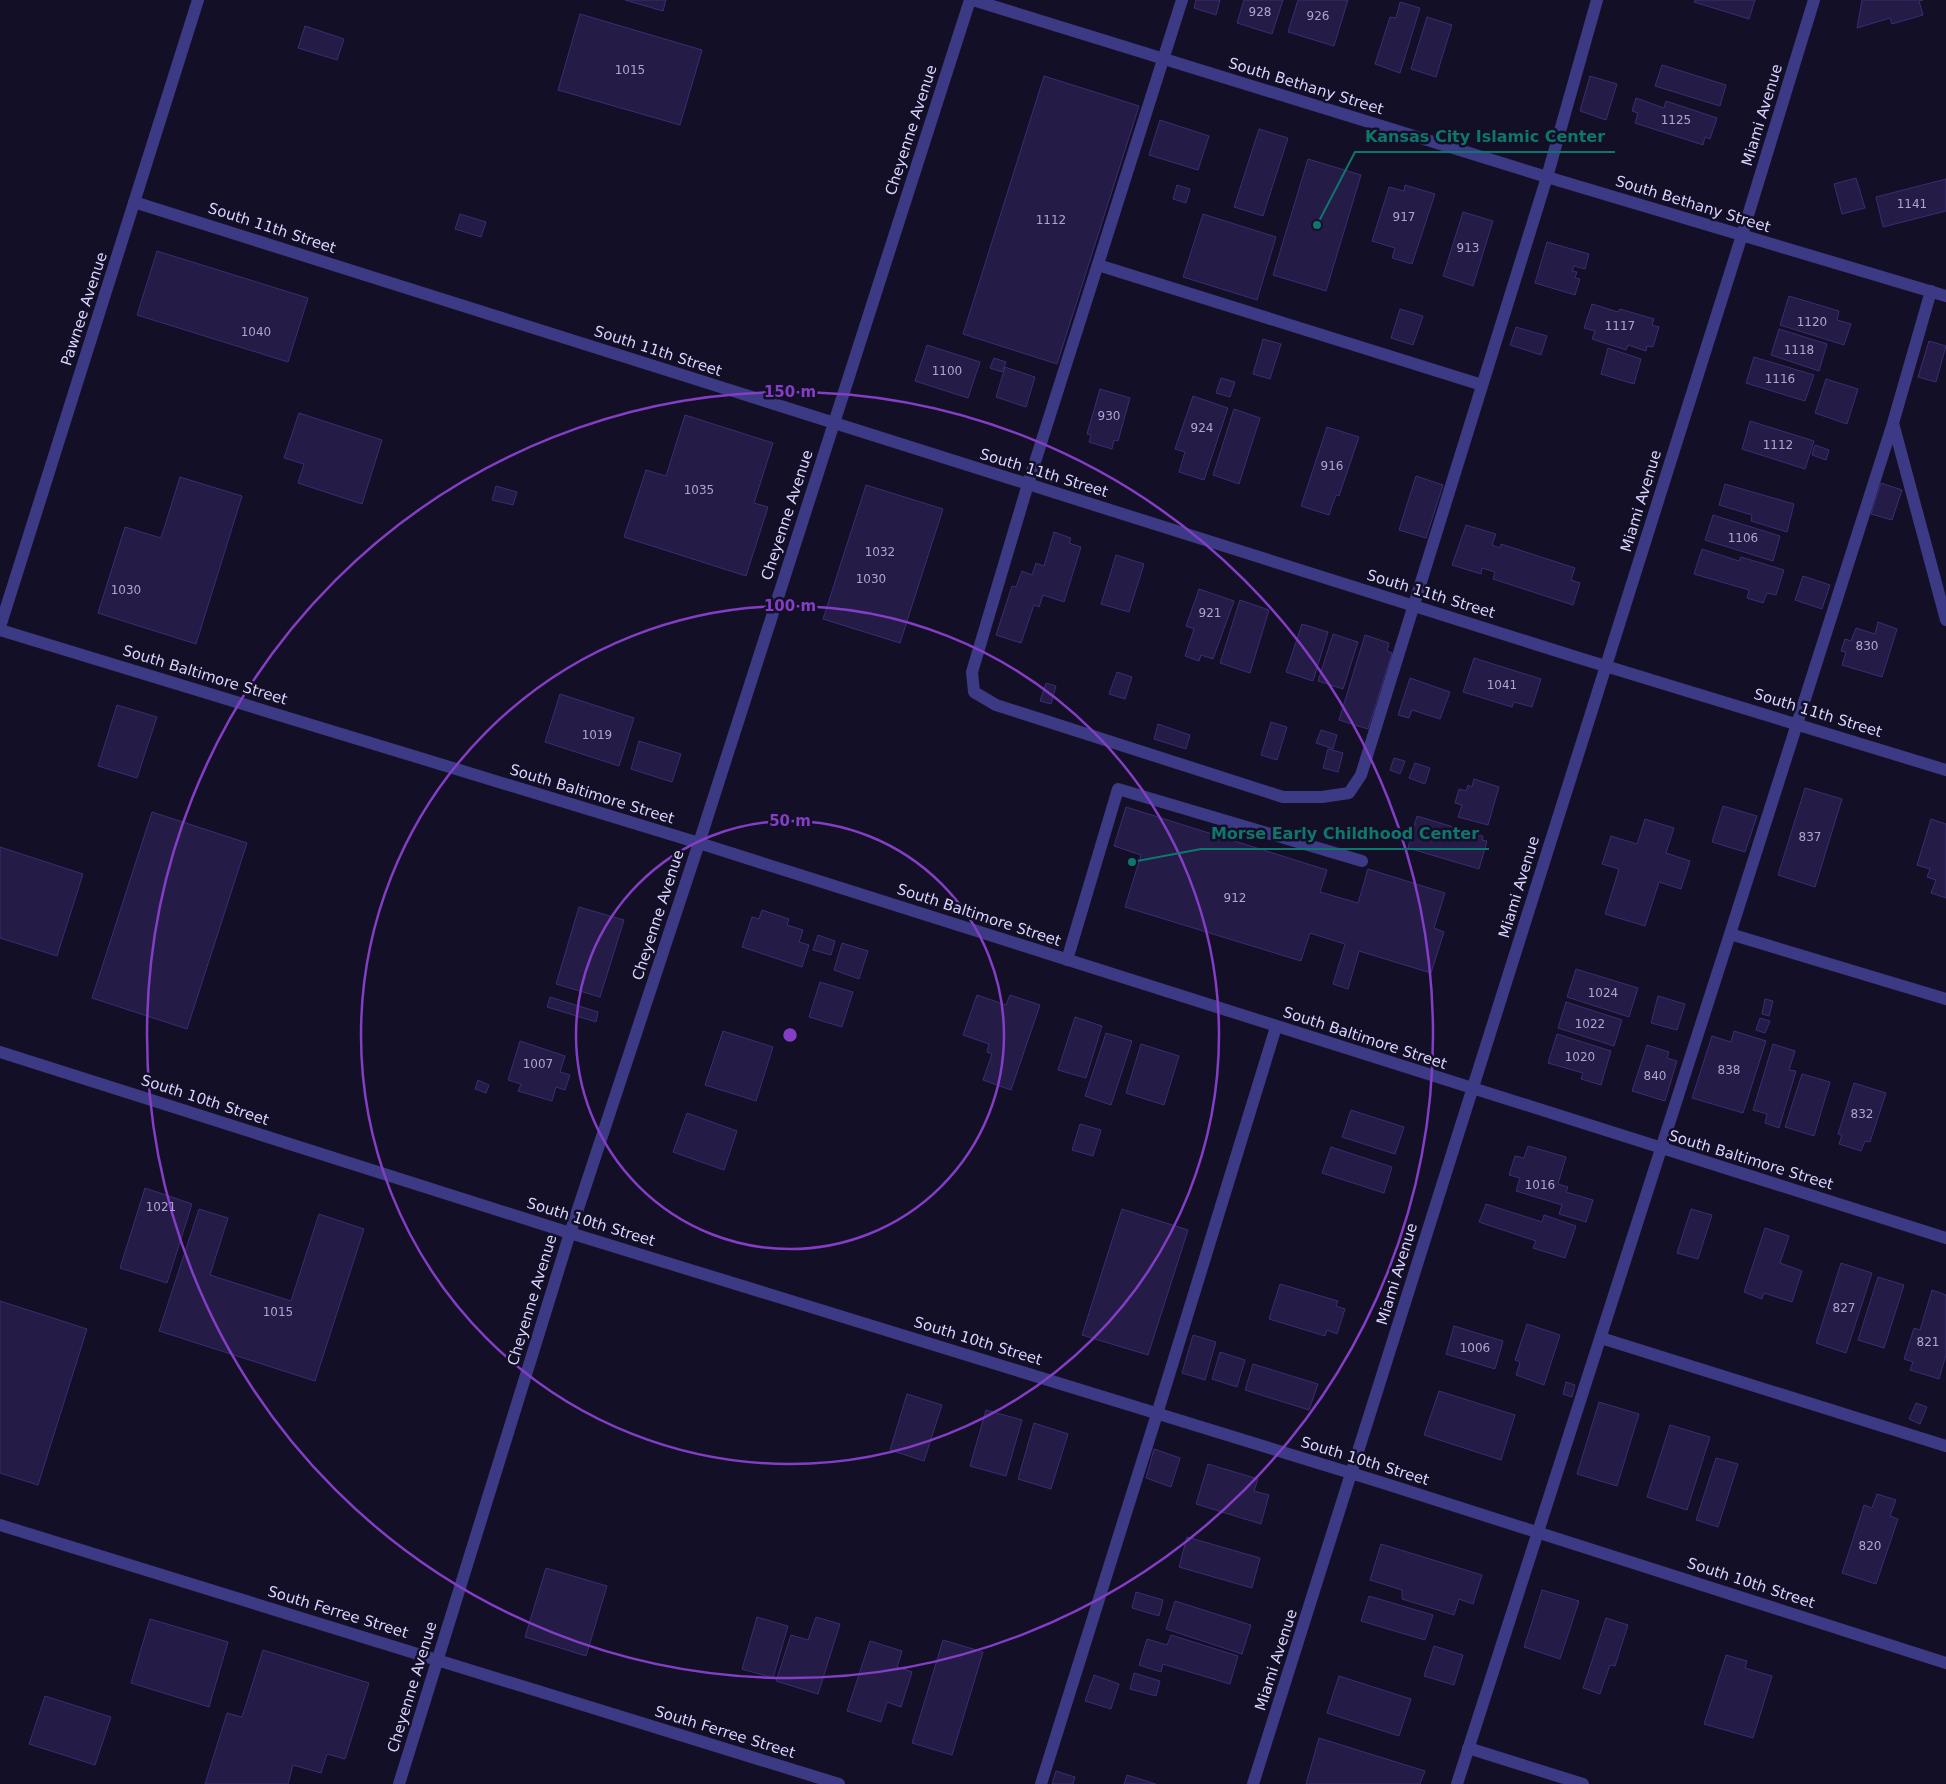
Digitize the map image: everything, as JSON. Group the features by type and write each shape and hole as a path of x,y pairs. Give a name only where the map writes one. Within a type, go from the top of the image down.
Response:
{"street":[{"name":"Pawnee Avenue","path":"0,628 198,0"},
{"name":"South Bethany Street","path":"972,0 1547,177 1946,296"},
{"name":"Cheyenne Avenue","path":"399,1784 570,1233 699,843 833,423 972,0"},
{"path":"1182,0 1028,484 972,672 974,692 996,705 1283,797 1322,797 1348,793 1361,775 1547,177 1597,0"},
{"name":"Miami Avenue","path":"1253,1784 1742,235 1814,0"},
{"name":"South 11th Street","path":"134,202 1413,606 1946,770"},
{"path":"1098,265 1482,385"},
{"path":"1457,1784 1662,1149 1893,423 1931,291"},
{"path":"1893,423 1946,620"},
{"name":"South Baltimore Street","path":"0,628 699,843 1946,1238"},
{"path":"1066,960 1118,789 1362,861"},
{"path":"1730,934 1946,999"},
{"path":"1041,1784 1158,1414 1276,1027"},
{"name":"South 10th Street","path":"0,1052 570,1233 1352,1473 1946,1663"},
{"path":"1601,1338 1946,1446"},
{"name":"South Ferree Street","path":"0,1525 839,1784"},
{"path":"1468,1748 1583,1784"}],"building":[{"path":"625,0 666,0 663,11"},
{"path":"1196,0 1220,0 1216,15 1194,8"},
{"path":"1244,0 1283,0 1272,34 1237,23"},
{"path":"1298,0 1348,0 1334,46 1288,32"},
{"path":"1695,0 1755,0 1749,19 1694,2"},
{"path":"1862,0 1923,0 1919,1 1923,15 1892,24 1890,18 1857,28"},
{"path":"1400,2 1420,8 1400,73 1375,64 1390,17 1396,18"},
{"path":"580,14 702,50 680,125 558,90"},
{"path":"1427,17 1452,25 1436,77 1411,69"},
{"path":"305,26 344,39 337,60 298,48"},
{"path":"1662,65 1726,85 1720,106 1655,86"},
{"path":"1044,76 1139,106 1057,364 963,334"},
{"path":"1590,76 1617,84 1606,120 1580,111"},
{"path":"1636,98 1664,108 1666,101 1717,118 1710,139 1705,137 1703,145 1635,123 1638,113 1632,111"},
{"path":"1160,120 1209,136 1198,170 1149,155"},
{"path":"1259,129 1288,138 1263,216 1234,207"},
{"path":"1308,159 1361,175 1326,291 1273,275"},
{"path":"1856,178 1865,208 1842,214 1834,184"},
{"path":"1946,179 1946,211 1883,227 1876,197"},
{"path":"1177,185 1190,189 1186,203 1173,199"},
{"path":"1405,185 1435,194 1412,264 1392,258 1395,248 1372,241 1389,187 1404,191"},
{"path":"1463,212 1493,221 1473,286 1443,276"},
{"path":"460,214 486,222 481,237 455,229"},
{"path":"1203,214 1276,237 1257,300 1183,277"},
{"path":"1547,242 1589,254 1585,269 1574,266 1572,271 1577,272 1575,278 1580,279 1575,295 1535,283"},
{"path":"157,251 308,298 288,362 137,315"},
{"path":"1789,296 1839,311 1837,320 1851,324 1844,345 1780,325"},
{"path":"1592,304 1618,312 1620,309 1654,319 1652,325 1659,327 1653,347 1647,346 1646,351 1628,345 1626,350 1592,339 1595,331 1584,328"},
{"path":"1400,309 1423,316 1413,345 1391,338"},
{"path":"1516,327 1547,336 1541,355 1510,345"},
{"path":"1779,329 1827,344 1819,371 1771,355"},
{"path":"1263,339 1281,344 1270,379 1253,374"},
{"path":"1929,341 1946,346 1936,382 1918,377"},
{"path":"927,345 980,362 968,398 915,381"},
{"path":"1608,348 1641,359 1634,384 1601,374"},
{"path":"1754,357 1814,375 1805,401 1746,383"},
{"path":"994,358 1006,362 1002,372 990,368"},
{"path":"1005,367 1035,377 1026,407 996,397"},
{"path":"1221,378 1235,382 1230,397 1216,393"},
{"path":"1826,379 1858,389 1847,424 1815,413"},
{"path":"1100,389 1130,398 1118,441 1114,440 1112,449 1089,442 1091,435 1087,434"},
{"path":"1193,396 1228,408 1204,480 1179,472 1185,452 1175,449"},
{"path":"1234,409 1260,418 1239,484 1213,475"},
{"path":"299,413 382,440 362,504 298,483 304,464 284,458"},
{"path":"685,415 773,443 754,503 768,507 746,576 624,537 646,470 666,476"},
{"path":"1750,421 1814,441 1805,469 1742,449"},
{"path":"1327,427 1359,437 1339,496 1336,495 1329,515 1301,506"},
{"path":"1815,445 1829,450 1826,460 1812,455"},
{"path":"1416,476 1443,485 1426,538 1399,530"},
{"path":"180,477 242,496 196,644 98,613 125,527 161,538"},
{"path":"1881,483 1902,490 1892,520 1871,514"},
{"path":"1725,484 1794,504 1787,532 1751,521 1752,515 1719,505"},
{"path":"866,485 943,509 900,643 823,619"},
{"path":"496,486 517,492 513,505 492,500"},
{"path":"1713,515 1780,536 1773,561 1705,540"},
{"path":"1466,525 1496,534 1492,545 1500,548 1501,544 1575,568 1571,580 1580,583 1573,605 1493,579 1495,572 1482,568 1481,574 1452,565"},
{"path":"1054,532 1071,538 1069,543 1081,547 1064,602 1043,595 1039,607 1034,605 1021,643 996,635 1012,586 1016,587 1022,571 1032,575 1036,563 1044,566"},
{"path":"1702,549 1739,561 1741,557 1784,570 1776,595 1767,593 1763,603 1747,598 1749,590 1694,574"},
{"path":"1116,555 1144,564 1129,612 1101,604"},
{"path":"1803,576 1830,585 1822,609 1795,600"},
{"path":"1199,589 1234,601 1213,659 1201,655 1199,661 1185,656 1194,629 1186,626"},
{"path":"1240,600 1269,610 1250,673 1220,663"},
{"path":"1878,622 1897,629 1882,677 1842,665 1846,652 1841,651 1845,639 1851,641 1856,628 1875,634"},
{"path":"1302,624 1328,632 1313,681 1286,672"},
{"path":"1333,634 1358,642 1343,689 1318,681"},
{"path":"1365,635 1389,643 1387,651 1392,653 1368,729 1339,720"},
{"path":"1474,658 1541,679 1532,707 1514,702 1512,707 1463,692"},
{"path":"1117,672 1132,677 1125,699 1109,694"},
{"path":"1410,678 1450,692 1440,719 1412,710 1409,718 1398,715"},
{"path":"1046,683 1056,686 1051,704 1040,701"},
{"path":"560,694 634,718 619,766 545,742"},
{"path":"117,705 157,717 137,778 98,766"},
{"path":"1271,722 1287,727 1277,760 1261,755"},
{"path":"1158,724 1190,735 1186,749 1154,739"},
{"path":"1321,730 1337,735 1333,749 1316,743"},
{"path":"639,741 681,754 672,782 631,769"},
{"path":"1328,749 1343,753 1338,772 1323,768"},
{"path":"1394,758 1405,761 1400,774 1390,770"},
{"path":"1415,763 1430,768 1425,784 1409,778"},
{"path":"1474,779 1499,787 1488,825 1458,817 1462,805 1455,803 1459,789 1466,791 1468,785 1472,787"},
{"path":"1805,788 1842,799 1815,887 1778,875"},
{"path":"1723,806 1757,816 1745,852 1712,842"},
{"path":"1126,807 1327,870 1320,892 1358,903 1368,869 1445,893 1434,928 1444,932 1431,973 1359,951 1348,989 1333,984 1345,944 1310,933 1301,961 1125,907 1141,855 1114,846"},
{"path":"152,812 247,843 187,1029 92,998"},
{"path":"1417,816 1483,836 1482,840 1487,841 1479,869 1408,848"},
{"path":"1645,819 1674,828 1666,853 1690,861 1681,889 1659,882 1645,926 1605,914 1619,869 1602,864 1611,836 1637,844"},
{"path":"1931,819 1946,824 1946,898 1931,893 1936,880 1927,877 1930,869 1917,865"},
{"path":"0,847 83,874 57,956 0,938"},
{"path":"579,907 624,920 600,997 556,984"},
{"path":"762,910 789,919 787,925 803,930 799,942 809,945 802,967 742,947 752,917 759,919"},
{"path":"818,935 835,941 831,955 813,950"},
{"path":"842,943 868,951 859,979 834,970"},
{"path":"1576,969 1638,988 1629,1017 1567,997"},
{"path":"820,982 853,992 842,1027 809,1017"},
{"path":"977,995 1006,1005 1010,995 1040,1005 1011,1090 983,1080 992,1054 987,1052 989,1044 963,1035"},
{"path":"1658,996 1685,1004 1677,1030 1651,1023"},
{"path":"550,997 598,1012 596,1022 547,1007"},
{"path":"1765,999 1773,1001 1769,1016 1762,1014"},
{"path":"1566,1002 1622,1020 1614,1046 1558,1028"},
{"path":"1075,1017 1102,1026 1086,1078 1058,1070"},
{"path":"1760,1018 1770,1021 1765,1033 1756,1030"},
{"path":"723,1031 773,1047 756,1101 705,1085"},
{"path":"1734,1031 1766,1041 1743,1113 1692,1098 1712,1036 1731,1042"},
{"path":"1106,1033 1132,1041 1111,1105 1085,1096"},
{"path":"1557,1034 1611,1051 1601,1085 1581,1079 1583,1073 1548,1063"},
{"path":"520,1041 565,1056 560,1072 570,1075 565,1090 556,1087 552,1101 518,1091 521,1084 508,1080"},
{"path":"1141,1044 1179,1056 1164,1105 1126,1093"},
{"path":"1773,1044 1795,1051 1789,1070 1796,1071 1779,1128 1765,1123 1767,1114 1753,1110"},
{"path":"1647,1045 1669,1052 1667,1058 1677,1061 1665,1101 1632,1091"},
{"path":"1802,1074 1830,1082 1814,1136 1785,1127"},
{"path":"478,1080 489,1085 486,1093 475,1089"},
{"path":"1854,1083 1886,1093 1870,1142 1865,1141 1861,1151 1839,1144 1842,1135 1838,1134"},
{"path":"1351,1110 1404,1127 1395,1154 1342,1137"},
{"path":"687,1113 737,1131 724,1170 673,1152"},
{"path":"1080,1124 1101,1130 1093,1156 1072,1150"},
{"path":"1528,1146 1566,1157 1558,1184 1568,1187 1566,1192 1593,1200 1586,1222 1559,1214 1562,1205 1516,1191 1520,1178 1509,1175 1515,1156 1524,1158"},
{"path":"1331,1147 1392,1167 1384,1193 1322,1173"},
{"path":"145,1188 192,1204 167,1283 120,1268"},
{"path":"1486,1204 1542,1222 1544,1215 1576,1226 1565,1258 1533,1248 1536,1241 1479,1222"},
{"path":"199,1209 228,1218 210,1275 291,1301 319,1214 364,1229 315,1381 159,1331"},
{"path":"1122,1209 1188,1230 1148,1355 1082,1335"},
{"path":"1691,1209 1712,1215 1698,1259 1677,1253"},
{"path":"1765,1228 1789,1236 1780,1263 1802,1271 1792,1302 1764,1293 1762,1299 1744,1292"},
{"path":"1841,1263 1872,1273 1846,1353 1816,1343"},
{"path":"1878,1277 1904,1285 1884,1348 1858,1340"},
{"path":"1280,1284 1338,1301 1336,1306 1345,1309 1337,1334 1327,1330 1325,1336 1269,1319"},
{"path":"1932,1290 1946,1295 1946,1355 1939,1379 1910,1370 1913,1362 1904,1359 1914,1328 1920,1330"},
{"path":"0,1301 87,1329 38,1485 0,1473"},
{"path":"1527,1324 1560,1335 1544,1385 1516,1375 1520,1362 1515,1360"},
{"path":"1454,1326 1503,1341 1495,1369 1446,1354"},
{"path":"1193,1335 1216,1342 1205,1380 1182,1373"},
{"path":"1220,1352 1245,1360 1237,1387 1212,1379"},
{"path":"1253,1364 1318,1384 1309,1410 1245,1390"},
{"path":"1566,1382 1575,1385 1572,1397 1563,1394"},
{"path":"1439,1391 1515,1415 1501,1460 1424,1435"},
{"path":"907,1394 942,1405 924,1461 890,1450"},
{"path":"1599,1402 1639,1414 1617,1486 1577,1474"},
{"path":"1916,1403 1927,1407 1920,1424 1909,1419"},
{"path":"986,1410 1022,1420 1006,1476 970,1466"},
{"path":"1034,1423 1068,1434 1051,1489 1018,1479"},
{"path":"1670,1425 1710,1437 1687,1510 1647,1497"},
{"path":"1154,1449 1180,1458 1171,1487 1146,1478"},
{"path":"1716,1458 1738,1464 1718,1527 1696,1520"},
{"path":"1208,1464 1258,1479 1254,1491 1269,1495 1261,1524 1196,1504"},
{"path":"1877,1494 1896,1500 1890,1516 1898,1519 1876,1584 1842,1573 1864,1505 1872,1508"},
{"path":"1187,1537 1260,1558 1252,1588 1179,1567"},
{"path":"1381,1544 1482,1575 1473,1604 1459,1599 1454,1615 1402,1599 1402,1590 1370,1580"},
{"path":"546,1568 607,1586 586,1656 525,1637"},
{"path":"1542,1590 1579,1601 1560,1659 1524,1647"},
{"path":"1136,1592 1163,1600 1159,1616 1132,1608"},
{"path":"1369,1596 1433,1615 1425,1640 1361,1621"},
{"path":"1175,1601 1251,1625 1242,1654 1166,1629"},
{"path":"757,1617 788,1626 773,1678 742,1669"},
{"path":"816,1617 840,1624 818,1694 776,1681 791,1635 808,1640"},
{"path":"1606,1618 1628,1625 1615,1666 1610,1665 1600,1694 1583,1688"},
{"path":"150,1619 228,1642 209,1707 131,1683"},
{"path":"1171,1635 1238,1656 1230,1684 1163,1664 1161,1672 1139,1665 1147,1639 1167,1645"},
{"path":"943,1640 983,1652 952,1755 912,1743"},
{"path":"870,1641 902,1651 897,1667 912,1672 901,1707 887,1702 881,1722 847,1711"},
{"path":"1434,1646 1463,1655 1454,1685 1424,1676"},
{"path":"263,1650 369,1683 345,1759 327,1754 321,1773 293,1765 288,1784 205,1784 227,1713 242,1717"},
{"path":"1726,1655 1747,1661 1745,1668 1772,1676 1753,1738 1704,1724"},
{"path":"1134,1673 1160,1681 1156,1696 1130,1689"},
{"path":"1094,1675 1119,1684 1111,1709 1085,1701"},
{"path":"1339,1676 1411,1699 1399,1736 1327,1713"},
{"path":"45,1696 111,1717 95,1765 29,1744"},
{"path":"1319,1738 1425,1771 1420,1784 1306,1784"},
{"path":"1056,1771 1075,1777 1073,1784 1052,1784"},
{"path":"1127,1775 1156,1784 1124,1784"}],"place":[{"name":"Kansas City Islamic Center","path":"1317,225"},
{"name":"Morse Early Childhood Center","path":"1132,862"}]}
